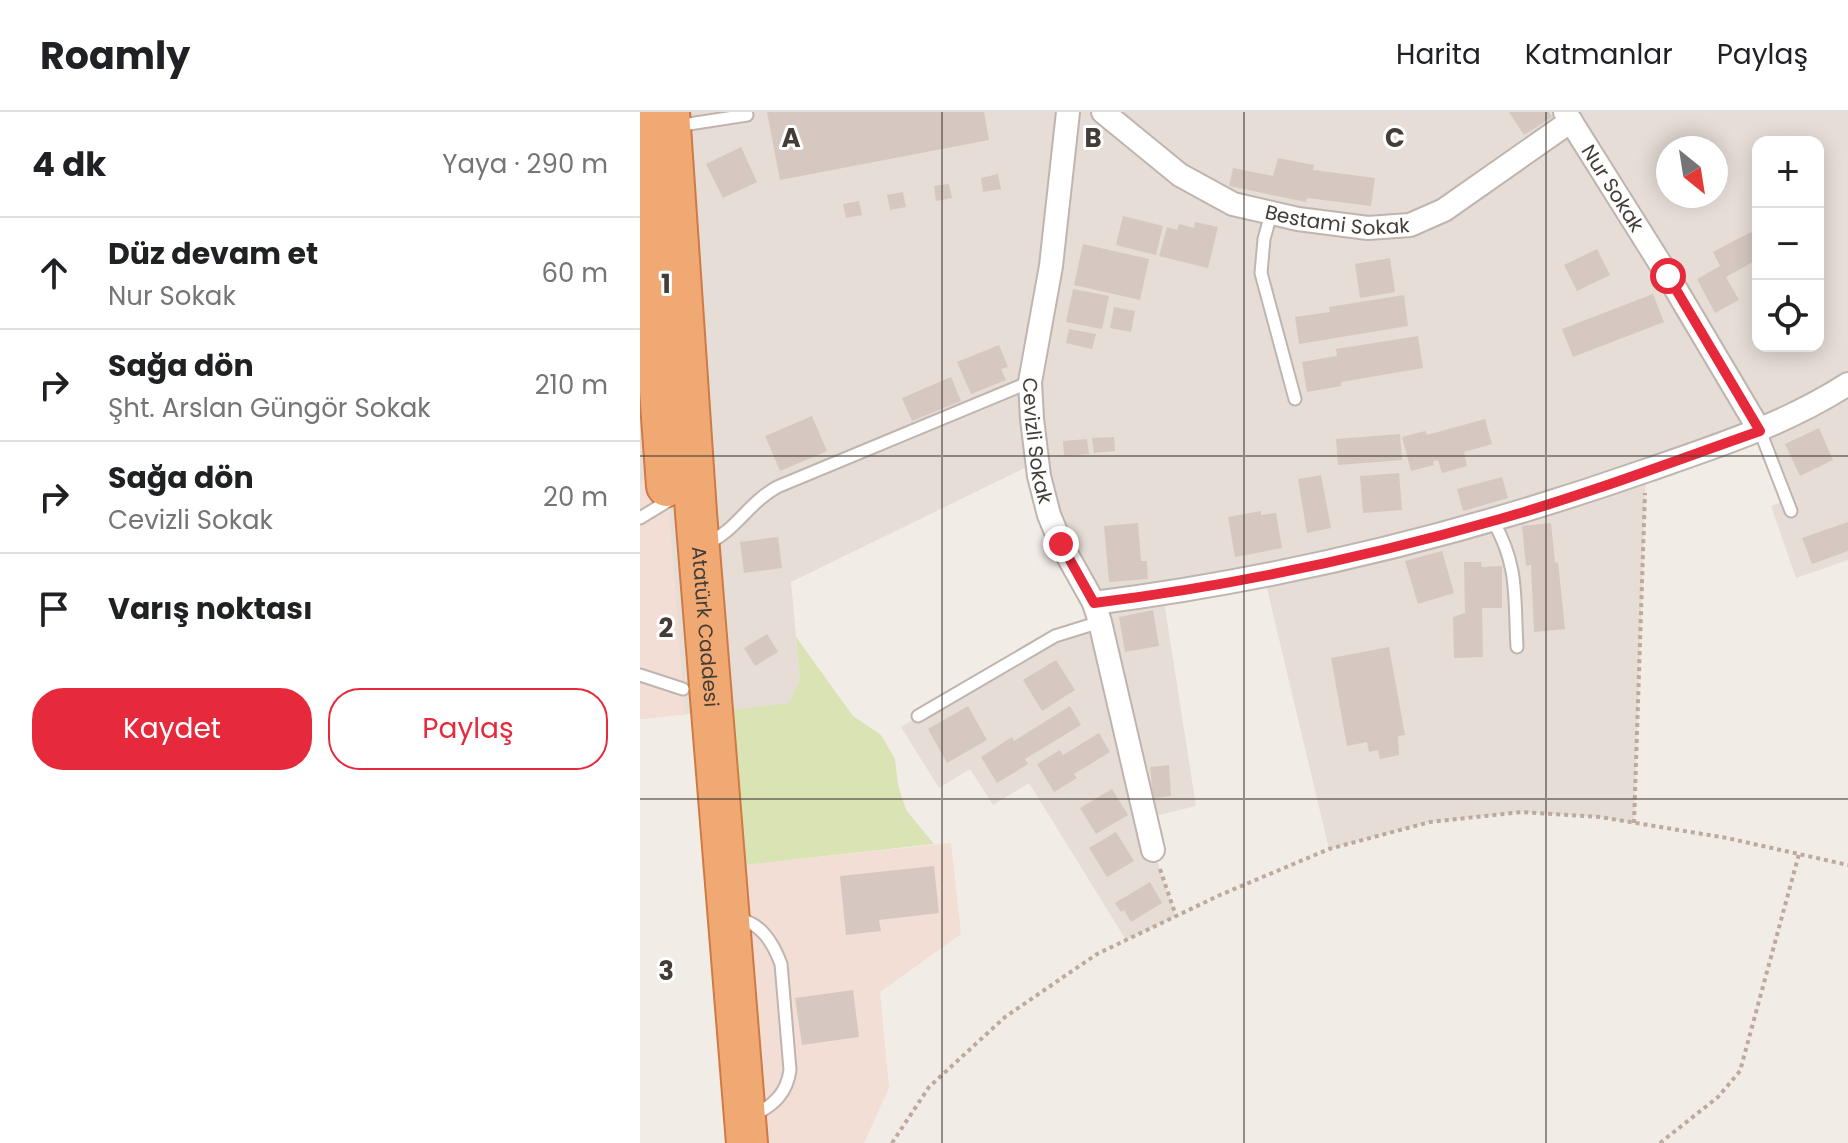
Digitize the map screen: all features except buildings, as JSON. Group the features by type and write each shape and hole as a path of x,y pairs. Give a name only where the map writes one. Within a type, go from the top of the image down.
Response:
{"highway":[{"name":"Atatürk Caddesi","path":"650,144 657,492 737,1135"},
{"name":"Atatürk Caddesi","path":"650,144 699,548 729,918 737,1135"}],"street":[{"name":"Cevizli Sokak","path":"1068,112 1051,266 1030,382 1039,476 1049,515 1061,544 1097,612 1153,850"},
{"name":"Bestami Sokak","path":"1103,112 1157,157 1209,193 1233,204 1271,214 1368,228 1410,225 1444,210 1568,116"},
{"name":"Nur Sokak","path":"1568,116 1760,431"},
{"path":"1097,612 1163,594 1308,567 1493,521 1760,431 1848,384"}],"lane":[{"path":"650,144 747,115"},
{"path":"1271,214 1260,260 1261,273 1295,399"},
{"path":"699,548 723,536 752,504 777,487 1030,382"},
{"path":"1760,431 1791,511"},
{"path":"1493,521 1505,542 1513,566 1517,647"},
{"path":"918,716 1097,612"},
{"path":"640,675 683,689"}],"path":[{"path":"1634,823 1646,470"},
{"path":"892,1143 929,1087 1005,1017 1097,954 1329,849 1430,822 1522,812 1600,817 1727,838 1848,865"},
{"path":"1153,850 1176,916"},
{"path":"1660,1143 1718,1097 1740,1071 1799,854"}],"shaded area":[{"path":"640,112 1848,112 1848,560 1796,578 1771,506 1786,500 1760,431 1646,470 1634,823 1600,817 1522,812 1430,822 1329,849 1264,576 1163,595 1196,806 1146,818 1153,850 1176,916 1126,940 1029,783 993,805 970,769 939,788 901,727 1021,654 1100,622 1037,462 791,582 800,679 790,704 640,719"},
{"path":"666,472 685,714 640,719 640,482"},
{"path":"951,843 961,934 880,992 889,1088 864,1143 747,1143 725,867"}],"green space":[{"path":"796,637 853,716 881,735 895,759 898,785 906,810 934,844 725,867 712,712 790,703 800,679"}],"route":[{"path":"1061,544 1094,603 1163,594 1308,567 1499,519 1760,431 1668,276"}]}
